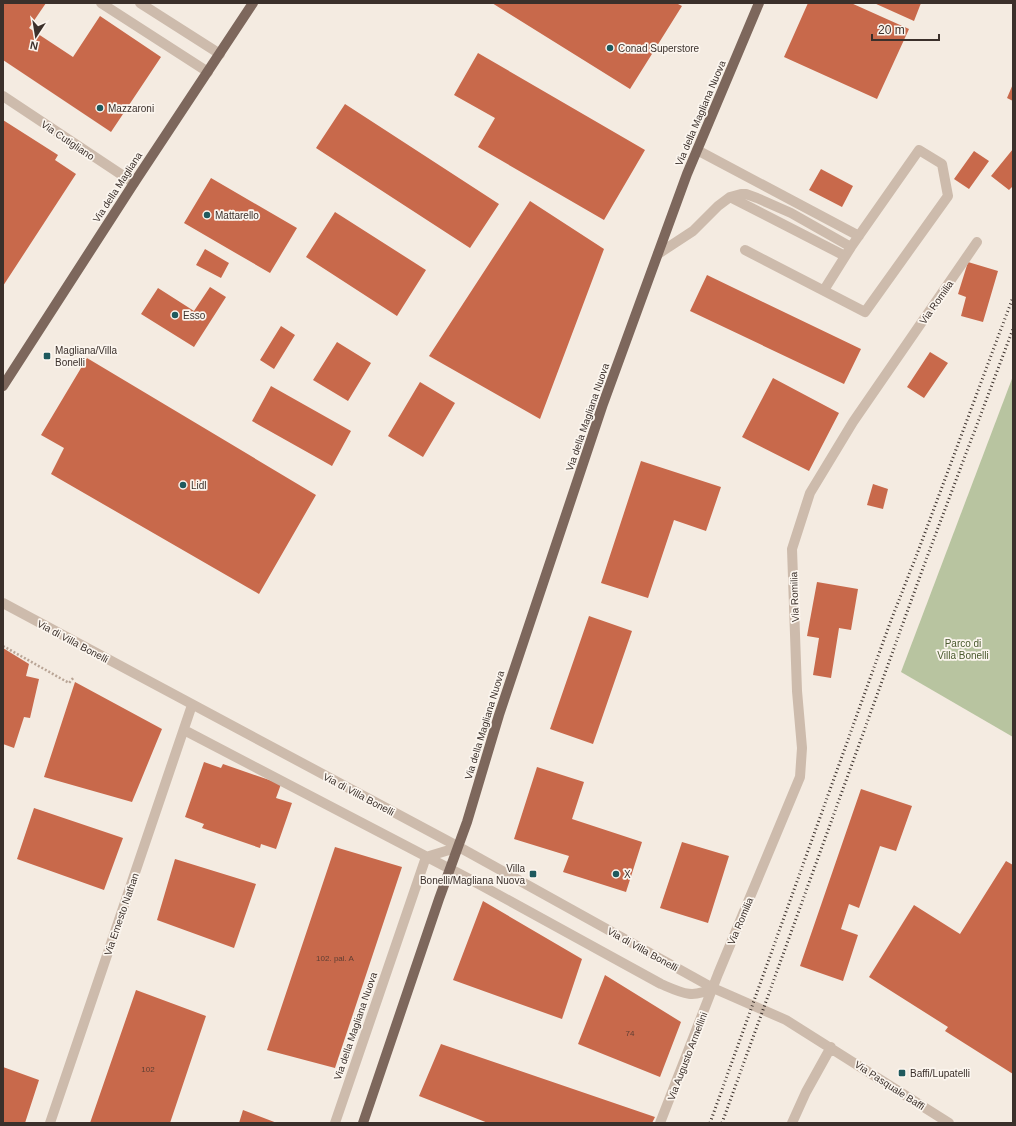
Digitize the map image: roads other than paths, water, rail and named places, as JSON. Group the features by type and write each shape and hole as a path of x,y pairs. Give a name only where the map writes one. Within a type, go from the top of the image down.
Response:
{"main road":[{"name":"Via della Magliana","path":"3,386 134,183 253,3"},
{"name":"Via della Magliana Nuova","path":"363,1123 459,847 499,715 573,491 697,150 759,3"}],"street":[{"path":"101,3 208,72"},
{"path":"140,3 220,54"},
{"name":"Via Cutigliano","path":"3,96 134,183"},
{"path":"697,150 859,236"},
{"path":"745,250 865,312 948,196 942,164 919,150 851,247 824,290"},
{"path":"658,254 693,231 718,206 736,194 746,194 791,213 851,247"},
{"path":"730,197 846,256"},
{"name":"Via Romilia","path":"713,988 800,777 802,748 797,691 792,548 810,493 853,422 977,242"},
{"name":"Via di Villa Bonelli","path":"3,603 459,847 713,988 786,1020 831,1047"},
{"name":"Via Ernesto Nathan","path":"50,1123 192,705"},
{"path":"184,730 426,856 670,988 682,993 698,994 713,988"},
{"path":"426,856 459,847"},
{"name":"Via della Magliana Nuova","path":"335,1123 426,856"},
{"name":"Via Augusto Armellini","path":"660,1123 713,988"},
{"path":"792,1123 806,1092 831,1047"},
{"name":"Via Pasquale Baffi","path":"831,1047 949,1123"}],"railway":[{"path":"710,1123 890,623 1013,297"},
{"path":"722,1123 927,557 1013,329"}],"place":[{"name":"Conad Superstore","path":"610,48"},
{"name":"Mazzaroni","path":"100,108"},
{"name":"Mattarello","path":"207,215"},
{"name":"Esso","path":"175,315"},
{"name":"Magliana/Villa Bonelli","path":"47,356"},
{"name":"Lidl","path":"183,485"},
{"name":"Villa Bonelli/Magliana Nuova","path":"533,874"},
{"name":"X","path":"616,874"},
{"name":"Baffi/Lupatelli","path":"902,1073"}],"park label":[{"name":"Parco di Villa Bonelli","path":"963,648"}]}
